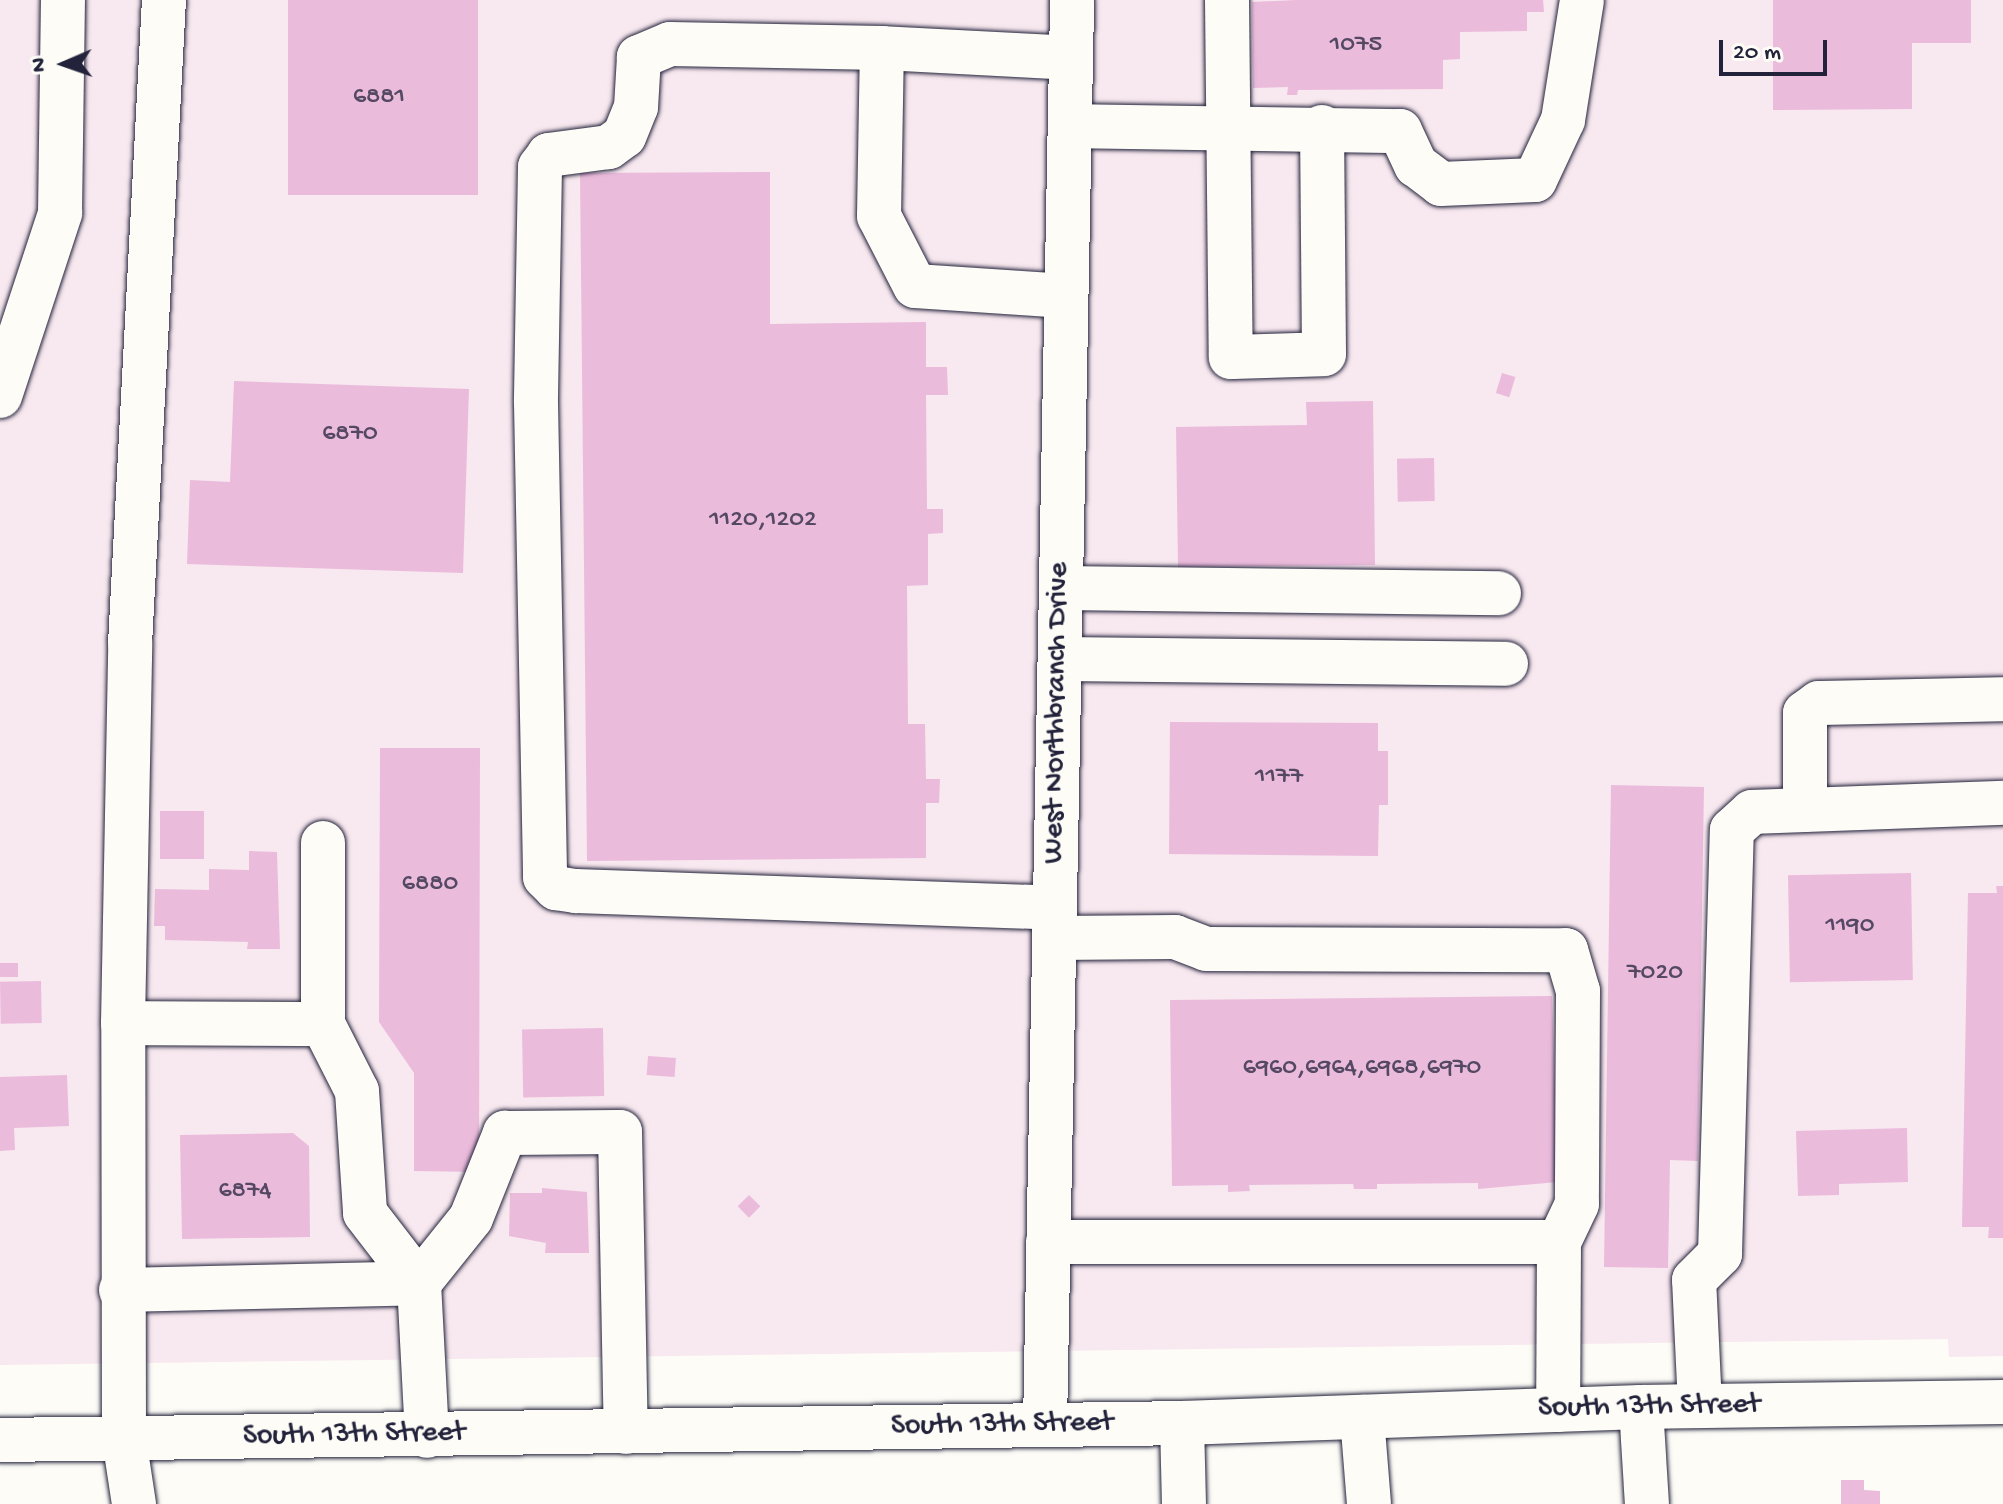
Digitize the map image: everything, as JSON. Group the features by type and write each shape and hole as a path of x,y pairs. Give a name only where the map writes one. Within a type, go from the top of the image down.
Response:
{"street":[{"path":"0,396 60,213 63,0"},
{"path":"134,1504 124,1439 121,1290 130,644 164,0"},
{"name":"West Northbranch Drive","path":"1045,1425 1072,0"},
{"path":"1227,0 1231,357 1324,354 1322,127"},
{"path":"1070,126 1322,127 1400,131 1416,165 1441,184 1535,180 1563,120 1582,0"},
{"path":"1071,58 882,48 670,44 639,57 636,107 624,136 609,147 549,155 540,167 536,403 545,877 556,888 576,891 1055,923 1175,937 1206,949 1566,950 1578,991 1577,1204 1559,1242 1558,1410"},
{"path":"882,48 879,216 915,286 1066,296"},
{"path":"1061,588 1499,593"},
{"path":"1060,659 1506,664"},
{"path":"1805,810 1805,713 1819,703 2003,699"},
{"path":"1700,1406 1694,1280 1720,1254 1732,830 1752,812 2003,803"},
{"path":"323,843 323,1024 357,1091 365,1213 419,1283 427,1436"},
{"path":"123,1023 323,1024"},
{"path":"121,1290 419,1283 471,1218 505,1133 620,1132 626,1432"},
{"path":"1048,1242 1559,1242"},
{"name":"South 13th Street","path":"0,1440 1182,1423 1641,1407 2003,1402"},
{"path":"1641,1407 1647,1504"},
{"path":"1362,1417 1369,1504"},
{"path":"1182,1423 1184,1504"}],"shaded area":[{"path":"0,0 2003,0 2003,1356 1949,1357 1948,1339 0,1365"}],"building":[{"path":"288,0 478,0 478,195 288,195"},
{"path":"1543,0 1544,12 1527,12 1527,31 1460,32 1460,59 1443,60 1443,89 1298,90 1297,95 1287,95 1288,87 1253,88 1252,2"},
{"path":"1773,0 1971,0 1971,43 1912,43 1912,109 1773,110"},
{"path":"770,172 770,324 926,322 926,367 947,367 948,395 926,395 927,509 943,509 943,533 928,534 928,585 907,586 908,724 925,724 926,779 940,779 939,803 926,803 926,858 587,861 580,173"},
{"path":"1502,373 1515,377 1509,397 1496,393"},
{"path":"234,381 469,389 463,573 187,564 190,480 230,482"},
{"path":"1373,401 1375,565 1178,567 1176,427 1307,425 1306,402"},
{"path":"1434,458 1435,501 1398,502 1397,459"},
{"path":"1170,722 1378,723 1378,751 1388,751 1388,805 1379,805 1378,856 1169,854"},
{"path":"380,748 480,748 479,1172 414,1171 414,1073 379,1022"},
{"path":"1611,785 1704,787 1698,1161 1670,1160 1668,1268 1604,1267"},
{"path":"160,811 204,811 204,859 160,859"},
{"path":"249,851 277,852 280,949 247,949 248,942 165,940 165,926 154,926 155,889 209,890 209,869 249,870"},
{"path":"1911,873 1913,980 1790,982 1788,875"},
{"path":"1996,886 2003,886 2003,1238 1988,1238 1989,1227 1962,1227 1968,893 1997,893"},
{"path":"0,963 18,963 18,977 0,977"},
{"path":"41,981 42,1023 1,1024 0,982"},
{"path":"1552,996 1558,1182 1478,1189 1478,1183 1377,1184 1377,1189 1354,1189 1353,1184 1249,1185 1250,1191 1228,1192 1228,1185 1172,1186 1170,1000"},
{"path":"603,1028 604,1096 523,1097 522,1029"},
{"path":"648,1056 676,1058 675,1077 647,1075"},
{"path":"67,1075 69,1126 14,1128 15,1150 0,1151 0,1077"},
{"path":"1907,1128 1908,1182 1839,1184 1839,1195 1798,1196 1796,1131"},
{"path":"293,1133 309,1146 310,1237 182,1239 180,1135"},
{"path":"542,1188 587,1192 589,1253 545,1253 546,1243 509,1236 510,1193 542,1193"},
{"path":"749,1195 760,1206 749,1218 738,1206"},
{"path":"1841,1480 1864,1480 1864,1490 1880,1491 1880,1504 1841,1504"}]}
